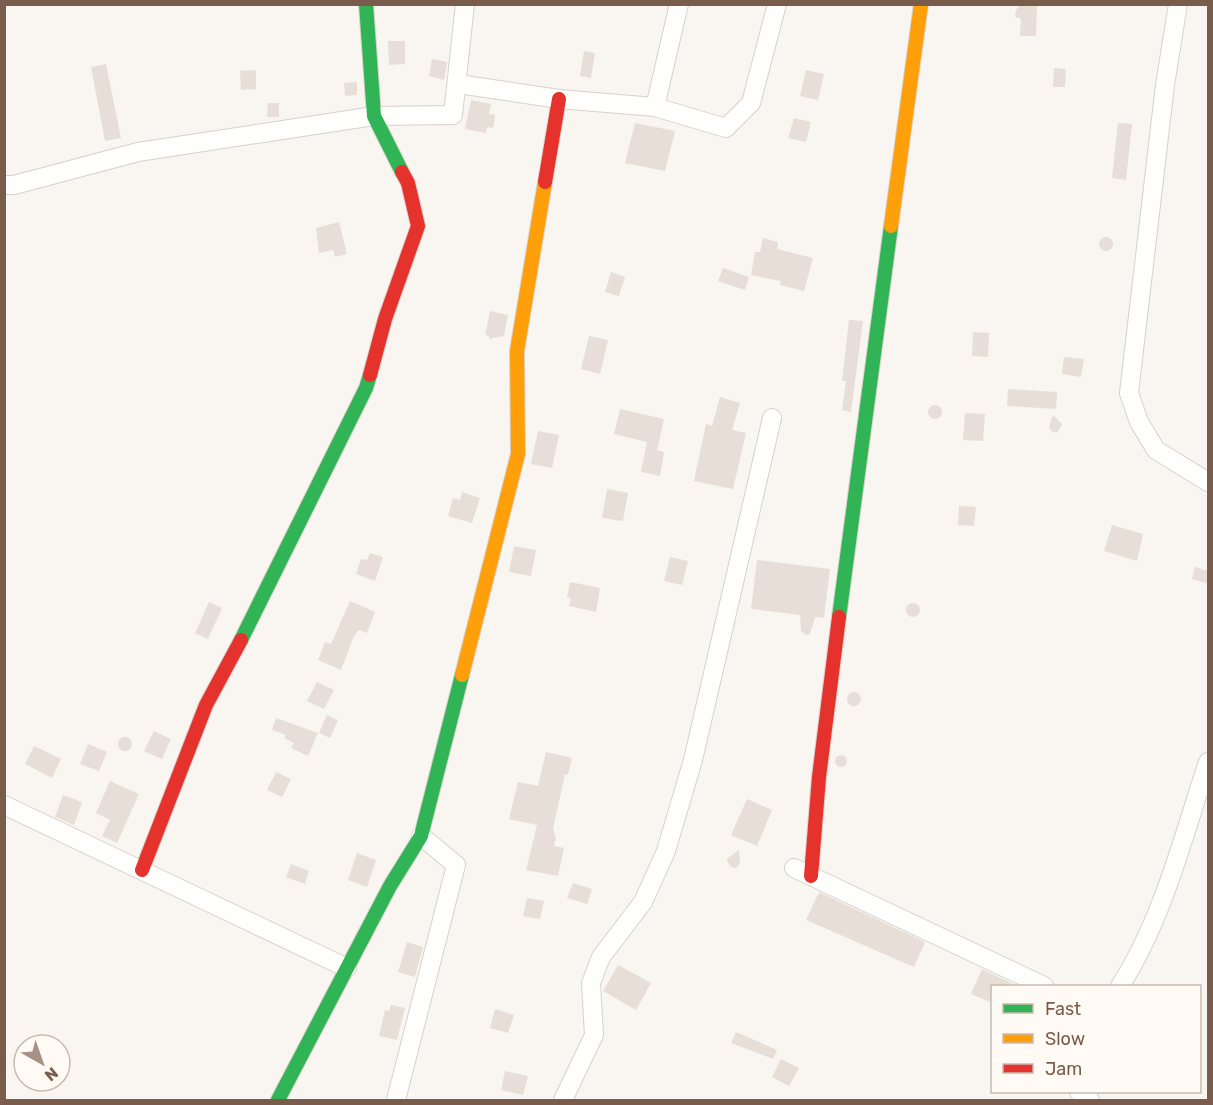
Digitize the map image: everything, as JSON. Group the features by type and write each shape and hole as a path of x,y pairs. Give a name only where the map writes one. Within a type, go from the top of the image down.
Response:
{"street":[{"path":"142,870 206,705 270,586 366,388 385,319 418,226 408,183 374,116 366,4"},
{"path":"4,185 14,185 138,152 374,116 453,115 465,4"},
{"path":"655,107 679,4"},
{"path":"458,84 559,99 655,107 726,128 751,103 777,4"},
{"path":"811,876 819,777 833,661 921,4"},
{"path":"1178,4 1165,85 1130,393 1139,422 1156,450 1209,482"},
{"path":"278,1101 390,886 421,836 518,454 517,351 559,99"},
{"path":"563,1101 594,1035 591,983 601,957 643,902 666,851 693,760 772,418"},
{"path":"1121,985 1138,958 1161,903 1209,762"},
{"path":"4,805 347,968"},
{"path":"396,1101 456,865 421,836"},
{"path":"794,868 1040,985"}],"building":[{"path":"1021,4 1037,4 1036,36 1020,36 1021,19 1015,17 1016,10"},
{"path":"388,41 405,41 405,64 389,65"},
{"path":"584,51 595,53 591,78 580,76"},
{"path":"432,59 447,62 444,80 429,76"},
{"path":"106,64 121,138 105,141 91,67"},
{"path":"1054,68 1066,69 1065,87 1053,87"},
{"path":"256,70 256,89 241,90 240,71"},
{"path":"806,70 824,74 818,100 800,96"},
{"path":"357,82 357,95 345,96 344,83"},
{"path":"471,100 491,104 489,114 495,115 493,128 487,127 486,133 465,129"},
{"path":"268,103 279,103 279,117 267,117"},
{"path":"794,118 811,122 806,142 788,138"},
{"path":"635,123 675,131 665,171 625,163"},
{"path":"1118,123 1132,124 1126,180 1112,178"},
{"path":"339,222 347,254 335,257 333,250 319,253 316,228"},
{"path":"1106,237 1111,239 1113,244 1111,249 1106,251 1101,249 1099,244 1101,239"},
{"path":"763,238 778,242 777,249 813,258 804,291 780,285 781,281 751,275 755,252 760,252"},
{"path":"723,268 749,277 745,290 718,281"},
{"path":"611,272 625,277 619,296 605,292"},
{"path":"490,311 508,315 504,336 489,339 489,336 485,335"},
{"path":"849,320 863,321 851,412 842,410 846,381 842,381"},
{"path":"973,332 989,333 988,357 972,356"},
{"path":"589,336 608,340 600,374 581,369"},
{"path":"1064,357 1084,359 1081,377 1062,374"},
{"path":"1008,389 1057,392 1056,409 1007,406"},
{"path":"720,397 740,403 732,430 746,433 733,489 694,481 706,424 712,426"},
{"path":"935,405 940,407 942,412 940,417 935,419 930,417 928,412 930,407"},
{"path":"620,409 664,419 657,450 664,452 660,476 641,472 647,442 614,434"},
{"path":"965,413 985,414 983,441 963,440"},
{"path":"1053,415 1062,424 1057,433 1051,431 1049,427"},
{"path":"538,431 559,435 552,468 531,464"},
{"path":"607,489 628,493 623,521 602,518"},
{"path":"462,492 480,498 472,523 448,516 453,498 460,500"},
{"path":"959,506 976,507 974,526 958,525"},
{"path":"1112,525 1143,534 1137,561 1104,551"},
{"path":"514,546 536,550 531,576 509,572"},
{"path":"370,553 383,557 375,581 356,574 361,559 367,560"},
{"path":"670,557 688,561 682,585 664,581"},
{"path":"757,560 830,569 824,618 815,617 810,634 806,635 801,631 800,615 751,609"},
{"path":"1195,567 1209,571 1209,584 1192,579"},
{"path":"570,582 600,588 596,612 569,606 571,598 567,597"},
{"path":"350,601 375,612 367,633 359,630 354,636 341,670 318,660 325,642 331,644"},
{"path":"209,602 222,608 208,639 195,633"},
{"path":"913,603 918,605 920,610 918,615 913,617 908,615 906,610 908,605"},
{"path":"317,682 334,690 324,709 307,701"},
{"path":"854,692 859,694 861,699 859,704 854,706 849,704 847,699 849,694"},
{"path":"327,715 338,720 330,738 319,733"},
{"path":"276,718 318,733 308,756 291,748 294,743 284,738 286,735 272,730"},
{"path":"154,731 171,739 162,759 144,751"},
{"path":"122,737 128,737 132,744 128,751 122,751 118,747 118,741"},
{"path":"88,744 107,752 99,771 80,764"},
{"path":"34,746 61,759 52,778 25,764"},
{"path":"546,752 572,758 568,775 565,774 553,829 556,838 554,846 564,848 558,876 526,870 537,825 509,819 518,782 538,786"},
{"path":"841,755 847,761 841,767 835,761"},
{"path":"276,772 291,779 282,797 267,790"},
{"path":"110,781 139,794 117,843 102,836 110,820 96,813"},
{"path":"63,795 82,802 74,825 55,817"},
{"path":"747,799 772,810 757,846 731,835"},
{"path":"739,850 740,863 736,868 731,867 727,861 728,858"},
{"path":"357,853 376,860 367,887 348,880"},
{"path":"291,864 309,871 305,884 286,877"},
{"path":"573,883 592,889 587,904 567,898"},
{"path":"819,892 925,942 914,967 806,920"},
{"path":"527,898 544,901 540,919 523,916"},
{"path":"407,942 423,947 415,977 398,972"},
{"path":"618,965 651,983 636,1010 603,991"},
{"path":"982,969 1015,985 991,985 991,1002 971,994"},
{"path":"391,1005 405,1008 397,1040 379,1036 385,1010 389,1011"},
{"path":"495,1009 514,1015 508,1033 490,1028"},
{"path":"736,1032 777,1050 773,1059 731,1043"},
{"path":"781,1059 799,1068 789,1086 772,1077"},
{"path":"505,1071 528,1076 523,1095 501,1090"}],"traffic: fast":[{"path":"366,4 374,116 402,172"},
{"path":"839,617 891,226"},
{"path":"241,640 366,388 370,375"},
{"path":"278,1100 390,886 421,836 462,675"}],"traffic: slow":[{"path":"891,226 921,4"},
{"path":"462,675 518,454 517,351 545,182"}],"traffic: jam":[{"path":"545,182 559,99"},
{"path":"370,375 385,319 418,226 408,183 402,172"},
{"path":"811,876 819,777 839,617"},
{"path":"142,870 206,705 241,640"}]}
